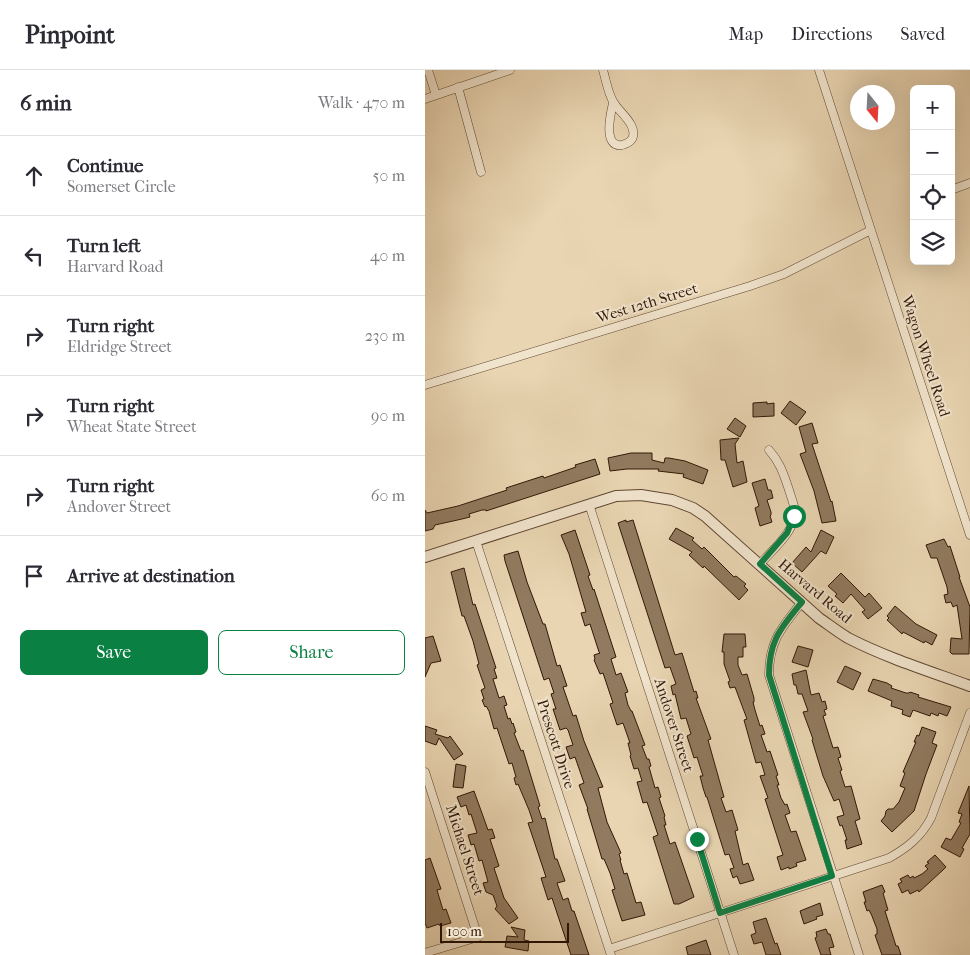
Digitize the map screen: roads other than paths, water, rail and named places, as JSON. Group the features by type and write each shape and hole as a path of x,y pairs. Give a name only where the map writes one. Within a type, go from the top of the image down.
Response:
{"street":[{"path":"429,70 436,95"},
{"path":"425,99 510,70"},
{"path":"603,70 613,103 609,128 610,135 613,141 623,145 633,138 633,133 625,115 613,103"},
{"name":"Wagon Wheel Road","path":"819,70 970,536"},
{"path":"458,88 481,172"},
{"path":"955,189 970,184"},
{"name":"West 12th Street","path":"425,385 750,286 784,274 871,230"},
{"path":"760,564 787,533 794,516 794,507 781,466 769,450"},
{"name":"Harvard Road","path":"425,557 607,498 629,495 655,496 681,503 705,516 819,618 847,637 897,660 970,686"},
{"name":"Andover Street","path":"589,504 734,955"},
{"name":"Prescott Drive","path":"476,541 610,952"},
{"path":"802,602 773,642 769,661 769,675 832,876 859,955"},
{"path":"610,952 720,913 889,858 913,843 922,834 931,818 970,713"},
{"name":"Michael Street","path":"425,772 479,938 425,953"}]}
